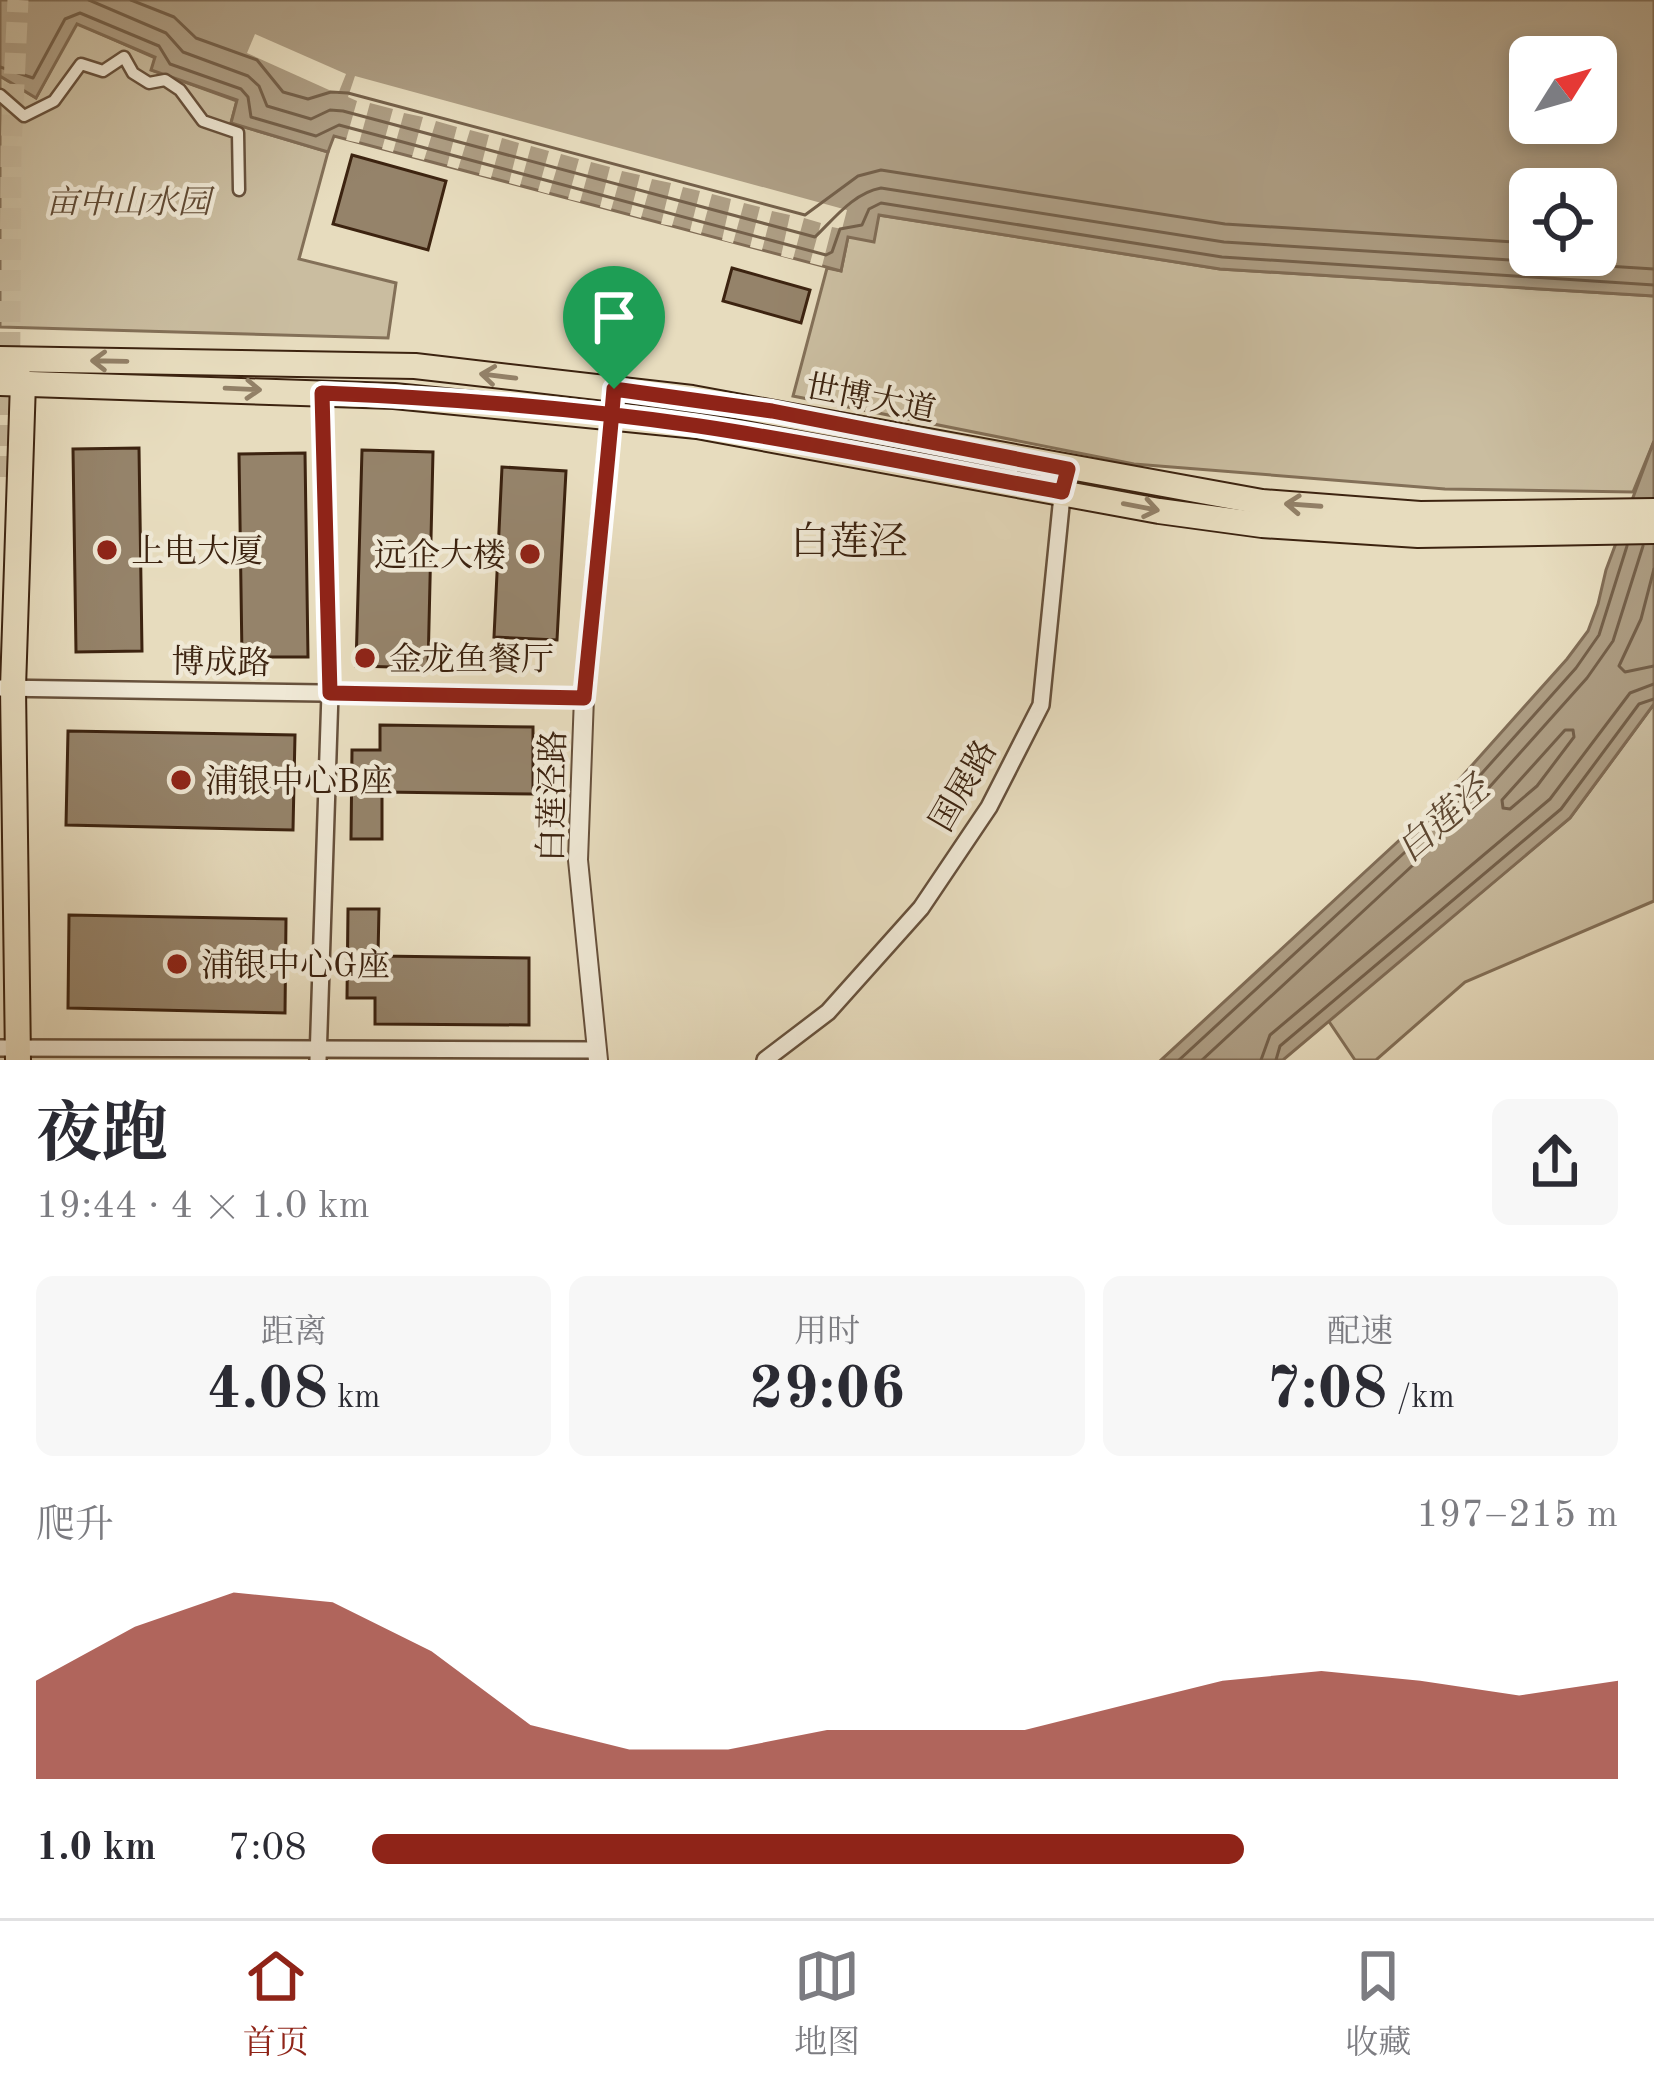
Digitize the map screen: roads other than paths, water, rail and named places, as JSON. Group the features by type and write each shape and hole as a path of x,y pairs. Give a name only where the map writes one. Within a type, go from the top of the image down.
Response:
{"main road":[{"path":"0,360 11,382 6,688 12,1052"},
{"name":"世博大道","path":"0,360 415,366 772,411 1065,480"},
{"name":"世博大道","path":"11,382 322,393 612,418 1419,524 1654,531"},
{"name":"世博大道","path":"1419,524 1654,511"}],"street":[{"path":"0,94 24,116 54,101 81,64 103,71 124,57 133,73 148,83 165,80 180,90 203,121 238,133 239,190"},
{"name":"白莲泾路","path":"597,1055 578,860 584,698 614,389"},
{"path":"317,1054 330,693 322,393"},
{"name":"国展路","path":"764,1060 828,1012 905,925 989,806 1041,705 1065,480"},
{"name":"博成路","path":"6,688 584,698"},
{"path":"12,1052 597,1055"}],"water":[{"path":"0,0 1654,0 1654,296 1220,269 879,215 874,242 848,237 841,271 334,136 328,152 231,123 237,100 151,70 155,57 77,24 36,98 0,76"},
{"path":"1654,441 1654,704 1570,818 1283,1060 1161,1060 1432,810 1567,659 1588,631"}],"tunnel":[{"path":"9,477 11,148 18,0"}],"place":[{"name":"上电大厦","path":"107,550"},
{"name":"远企大楼","path":"530,554"},
{"name":"金龙鱼餐厅","path":"365,658"},
{"name":"浦银中心B座","path":"181,780"},
{"name":"浦银中心G座","path":"177,964"}],"district":[{"name":"白莲泾","path":"849,540"}],"park label":[{"name":"亩中山水园","path":"128,201"}]}
